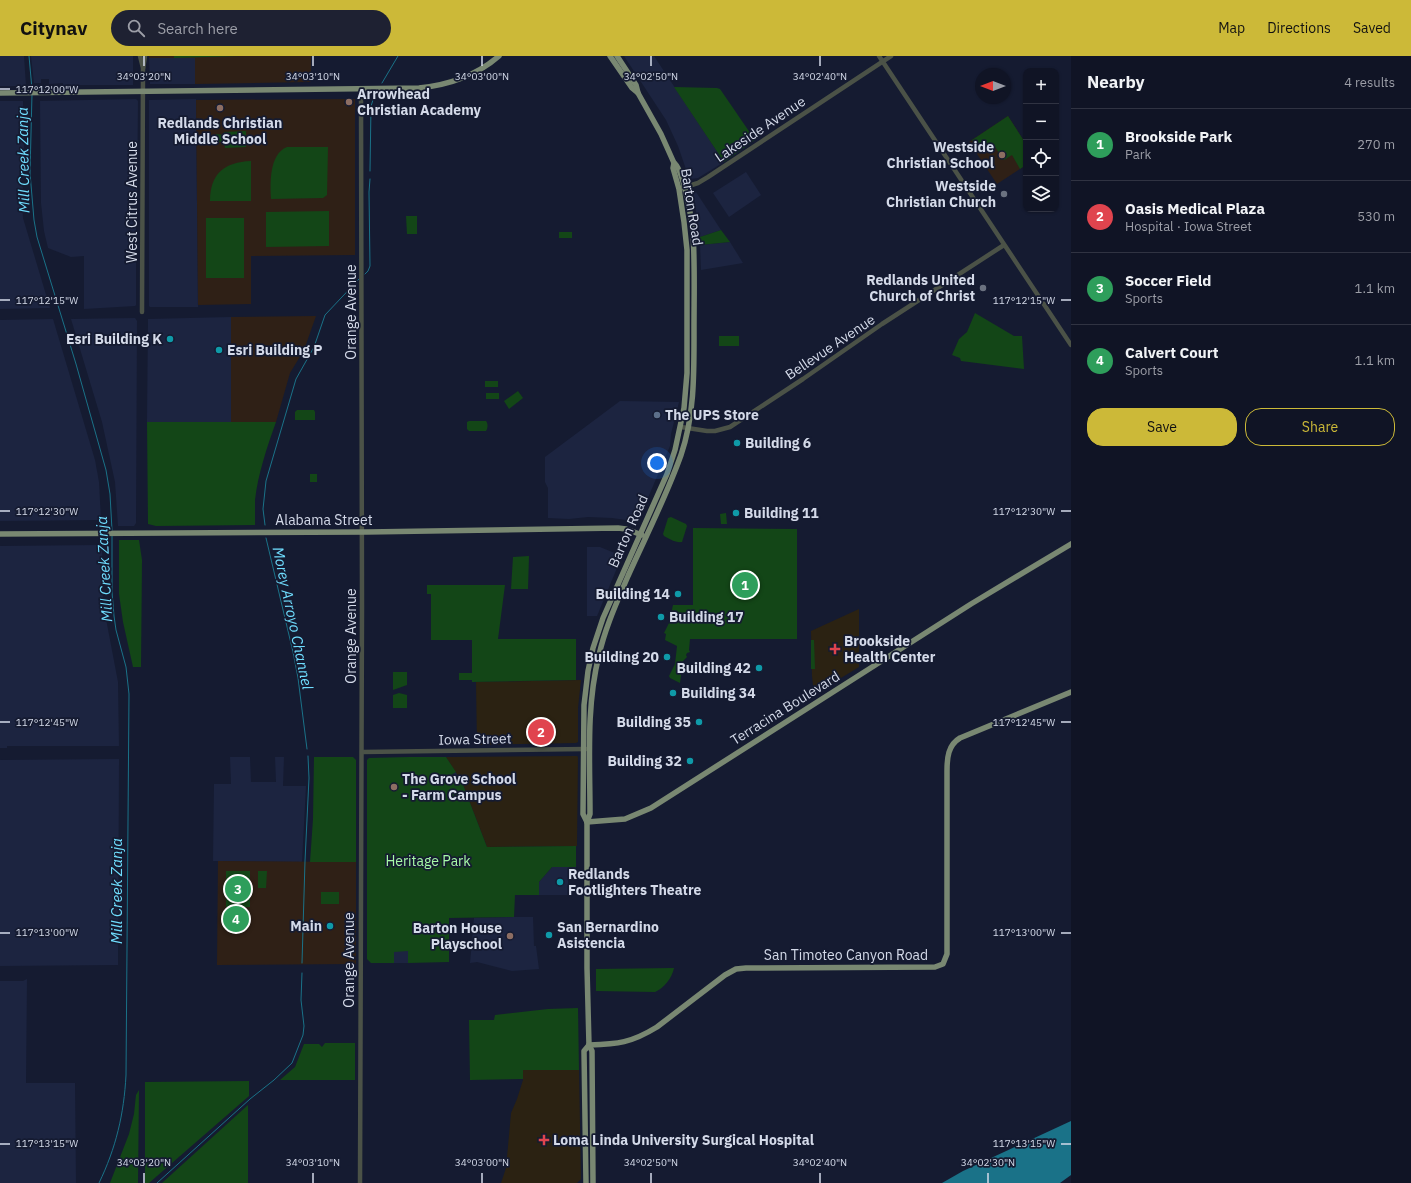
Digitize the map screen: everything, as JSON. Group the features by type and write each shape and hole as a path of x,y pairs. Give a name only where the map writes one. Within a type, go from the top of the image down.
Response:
{"main road":[{"path":"0,93 419,88 442,86 462,78 480,70 499,56"},
{"path":"610,56 632,88 638,93"},
{"path":"617,56 636,85 638,93"},
{"name":"Barton Road","path":"586,749 595,672 603,639 611,617 682,453 688,428 694,390 694,255 690,213 682,188 673,168 674,163 662,134 638,93"},
{"name":"Barton Road","path":"593,1183 592,1051 588,1045 587,968 587,822 590,814 584,705 588,671 603,618 667,474 681,427 685,404 687,373 688,266 686,236 680,198 682,188"},
{"path":"680,198 684,202 686,212 690,213"},
{"path":"686,236 692,230"},
{"name":"Alabama Street","path":"0,534 361,532 618,528 646,537"},
{"name":"Terracina Boulevard","path":"587,822 625,819 651,808 971,604 1071,544"},
{"path":"588,671 595,672"},
{"name":"San Timoteo Canyon Road","path":"588,1045 627,1042 648,1032 657,1027 725,975 736,970 746,968 935,967 943,964 947,954 947,771 950,750 956,741 965,735 1071,692"},
{"name":"Barton Road","path":"586,1183 584,1051 588,1045"}],"street":[{"path":"140,56 143,69"},
{"path":"143,69 145,56"},
{"path":"878,56 1071,346"},
{"name":"Lakeside Avenue","path":"682,188 698,183 708,177 892,56"},
{"name":"West Citrus Avenue","path":"142,312 143,69"},
{"name":"Orange Avenue","path":"360,1183 362,752 361,89"},
{"name":"Bellevue Avenue","path":"681,427 715,431 730,427 803,379 882,324 1004,245"},
{"name":"Iowa Street","path":"362,752 586,749"}],"shaded area":[{"path":"0,56 24,56 26,86 0,86"},
{"path":"31,56 133,56 133,85 49,84 49,79 41,79 41,83 34,83"},
{"path":"149,56 311,56 311,82 195,84 195,58 149,58"},
{"path":"624,56 654,56 724,162 698,178 689,178 678,146 666,120"},
{"path":"149,58 195,58 195,84 150,84"},
{"path":"136,99 138,101 136,305 84,309 84,256 71,257 48,248 44,231 41,203 40,101"},
{"path":"196,99 198,307 150,307 149,100"},
{"path":"355,99 355,255 251,256 251,304 198,305 196,100"},
{"path":"0,101 23,101 24,148 21,176 25,203 22,204 23,218 50,308 0,309"},
{"name":"Westside Christian School","path":"1008,116 1023,139 1023,167 997,184 969,142"},
{"path":"746,172 761,195 729,217 713,193"},
{"path":"694,191 721,230 700,237 693,193"},
{"path":"730,242 743,263 701,270 700,245"},
{"path":"316,316 304,350 290,373 276,422 231,422 231,317"},
{"path":"231,317 231,422 147,422 148,319"},
{"path":"135,318 137,321 136,523 134,526 118,526 115,482 102,422 71,319"},
{"path":"53,319 95,460 99,482 101,520 0,521 0,320"},
{"path":"620,401 679,402 671,434 670,446 639,519 633,521 588,517 569,519 548,518 548,488 545,482 545,457"},
{"path":"102,545 103,603 118,682 119,746 7,746 7,748 0,748 0,546"},
{"path":"587,547 600,547 622,556 597,616 587,616"},
{"name":"Brookside Health Center","path":"859,609 859,667 818,692 813,685 811,631"},
{"path":"581,680 578,708 578,742 477,745 476,682"},
{"path":"577,756 577,846 487,847 462,782 446,757"},
{"path":"230,757 250,757 251,782 276,782 275,757 284,757 283,786 306,786 302,862 213,861 214,784 231,784"},
{"path":"119,759 118,965 0,966 0,760"},
{"path":"456,772 462,782 455,782 453,779 451,775"},
{"path":"218,861 356,862 356,964 217,965"},
{"path":"552,867 576,867 576,878 568,878 568,895 539,895 539,882"},
{"path":"533,917 534,946 536,946 539,969 512,971 477,962 470,963 474,918"},
{"path":"394,951 408,951 408,963 394,963"},
{"path":"27,979 26,1083 75,1083 76,1183 0,1183 0,981 23,981"},
{"name":"Loma Linda University Surgical Hospital","path":"523,1070 579,1070 581,1179 577,1183 501,1183 506,1168 511,1113 523,1080"},
{"path":"1071,1121 1071,1175 1060,1183 942,1183 963,1171"}],"green space":[{"path":"174,56 240,56 174,58"},
{"path":"674,87 720,89 755,140 724,162"},
{"path":"1008,116 1023,139 1023,167 1020,169 1012,155 1004,160 993,144 980,152 972,140"},
{"path":"246,131 246,147 225,148 224,142 216,142 216,134 224,135 224,132"},
{"path":"287,147 328,147 327,195 323,198 271,199 271,178 274,163 281,151"},
{"path":"251,161 251,201 210,201 213,184 220,171 233,164"},
{"path":"329,211 329,246 266,247 266,212"},
{"path":"406,216 417,216 417,234 407,234"},
{"path":"206,218 244,218 244,278 206,278"},
{"path":"721,230 730,242 700,245 700,237"},
{"path":"559,232 572,232 572,238 559,238"},
{"path":"975,313 1014,336 1022,336 1024,369 961,361 960,358 952,355 959,339 967,332"},
{"path":"719,336 739,336 739,346 719,346"},
{"path":"485,381 498,381 498,387 485,387"},
{"path":"518,391 523,398 509,409 504,401"},
{"path":"486,393 499,393 499,399 486,399"},
{"path":"297,410 314,410 315,420 295,420 295,412"},
{"path":"486,421 487,430 469,431 467,429 467,422"},
{"path":"147,422 276,422 258,480 255,500 255,525 156,526 148,524"},
{"path":"310,474 317,474 317,482 310,482"},
{"path":"726,513 727,524 721,524 720,514"},
{"path":"671,517 686,524 687,526 682,542 677,542 664,536 663,534 668,518"},
{"path":"693,528 797,529 797,639 690,639 690,652 687,653 687,657 683,661 680,683 669,676 675,664 677,646 665,640 666,634 664,633 669,623 673,605 693,605"},
{"path":"119,540 139,540 142,560 141,667 133,667 123,622 119,594"},
{"path":"529,556 528,589 511,589 513,557"},
{"path":"427,585 505,585 498,639 576,639 576,680 472,682 472,680 459,680 459,673 472,673 472,640 431,640 431,594 427,594"},
{"path":"811,640 814,640 815,669 811,669"},
{"path":"393,672 407,672 407,685 393,690"},
{"path":"399,693 407,695 407,708 393,708 393,695"},
{"path":"314,757 353,757 356,760 356,862 310,862 313,819"},
{"name":"Heritage Park","path":"446,757 456,772 451,775 455,782 462,782 487,847 576,846 576,867 552,867 539,882 539,895 515,895 514,917 449,918 449,962 408,963 408,951 394,952 394,963 371,963 367,959 367,760 369,758"},
{"path":"226,871 250,871 250,907 226,907"},
{"path":"258,871 267,871 266,888 258,888"},
{"path":"321,892 339,892 339,904 321,904"},
{"path":"231,911 241,911 241,927 231,927"},
{"path":"674,968 667,982 655,992 596,991 596,969"},
{"path":"578,1008 579,1070 523,1070 523,1079 470,1080 469,1020 494,1020 495,1015 548,1009"},
{"path":"325,1043 355,1043 355,1080 280,1080 295,1067 304,1044 319,1044 322,1047"},
{"path":"249,1081 249,1096 149,1183 145,1183 145,1082"},
{"path":"139,1090 138,1183 110,1183 129,1134 134,1114 136,1095"},
{"path":"248,1105 248,1183 162,1183"}],"waterway":[{"name":"Mill Creek Zanja","path":"29,56 32,89"},
{"name":"Morey Arroyo Channel","path":"382,83 398,56"},
{"name":"Mill Creek Zanja","path":"32,94 30,173 37,237 76,364 106,470 110,494 112,530"},
{"name":"Morey Arroyo Channel","path":"370,171 371,106 374,97"},
{"name":"Morey Arroyo Channel","path":"365,274 370,266 370,179"},
{"name":"Morey Arroyo Channel","path":"265,525 263,509 266,481 296,379 314,347 325,315 359,279"},
{"name":"Mill Creek Zanja","path":"99,1183 110,1157 118,1130 126,1075 129,694 126,667 116,630 114,616 112,592 112,536"},
{"name":"Morey Arroyo Channel","path":"266,538 293,652 298,678 307,749"},
{"name":"Morey Arroyo Channel","path":"302,963 309,778 308,756"},
{"name":"Morey Arroyo Channel","path":"157,1183 292,1063 303,1035 304,1026 301,1000 302,973"}],"place":[{"name":"Arrowhead Christian Academy","path":"349,102"},
{"name":"Redlands Christian Middle School","path":"220,108"},
{"name":"Westside Christian School","path":"1002,155"},
{"name":"Westside Christian Church","path":"1004,194"},
{"name":"Redlands United Church of Christ","path":"983,288"},
{"name":"Esri Building K","path":"170,339"},
{"name":"Esri Building P","path":"219,350"},
{"name":"The UPS Store","path":"657,415"},
{"name":"Building 6","path":"737,443"},
{"name":"Building 11","path":"736,513"},
{"name":"Brookside Park","path":"745,585"},
{"name":"Building 14","path":"678,594"},
{"name":"Building 17","path":"661,617"},
{"name":"Brookside Health Center","path":"835,649"},
{"name":"Building 20","path":"667,657"},
{"name":"Building 42","path":"759,668"},
{"name":"Building 34","path":"673,693"},
{"name":"Building 35","path":"699,722"},
{"name":"Oasis Medical Plaza","path":"541,732"},
{"name":"Building 32","path":"690,761"},
{"name":"The Grove School - Farm Campus","path":"394,787"},
{"name":"Redlands Footlighters Theatre","path":"560,882"},
{"name":"Soccer Field","path":"238,889"},
{"name":"Calvert Court","path":"236,919"},
{"name":"Main","path":"330,926"},
{"name":"San Bernardino Asistencia","path":"549,935"},
{"name":"Barton House Playschool","path":"510,936"},
{"name":"Loma Linda University Surgical Hospital","path":"544,1140"}]}
